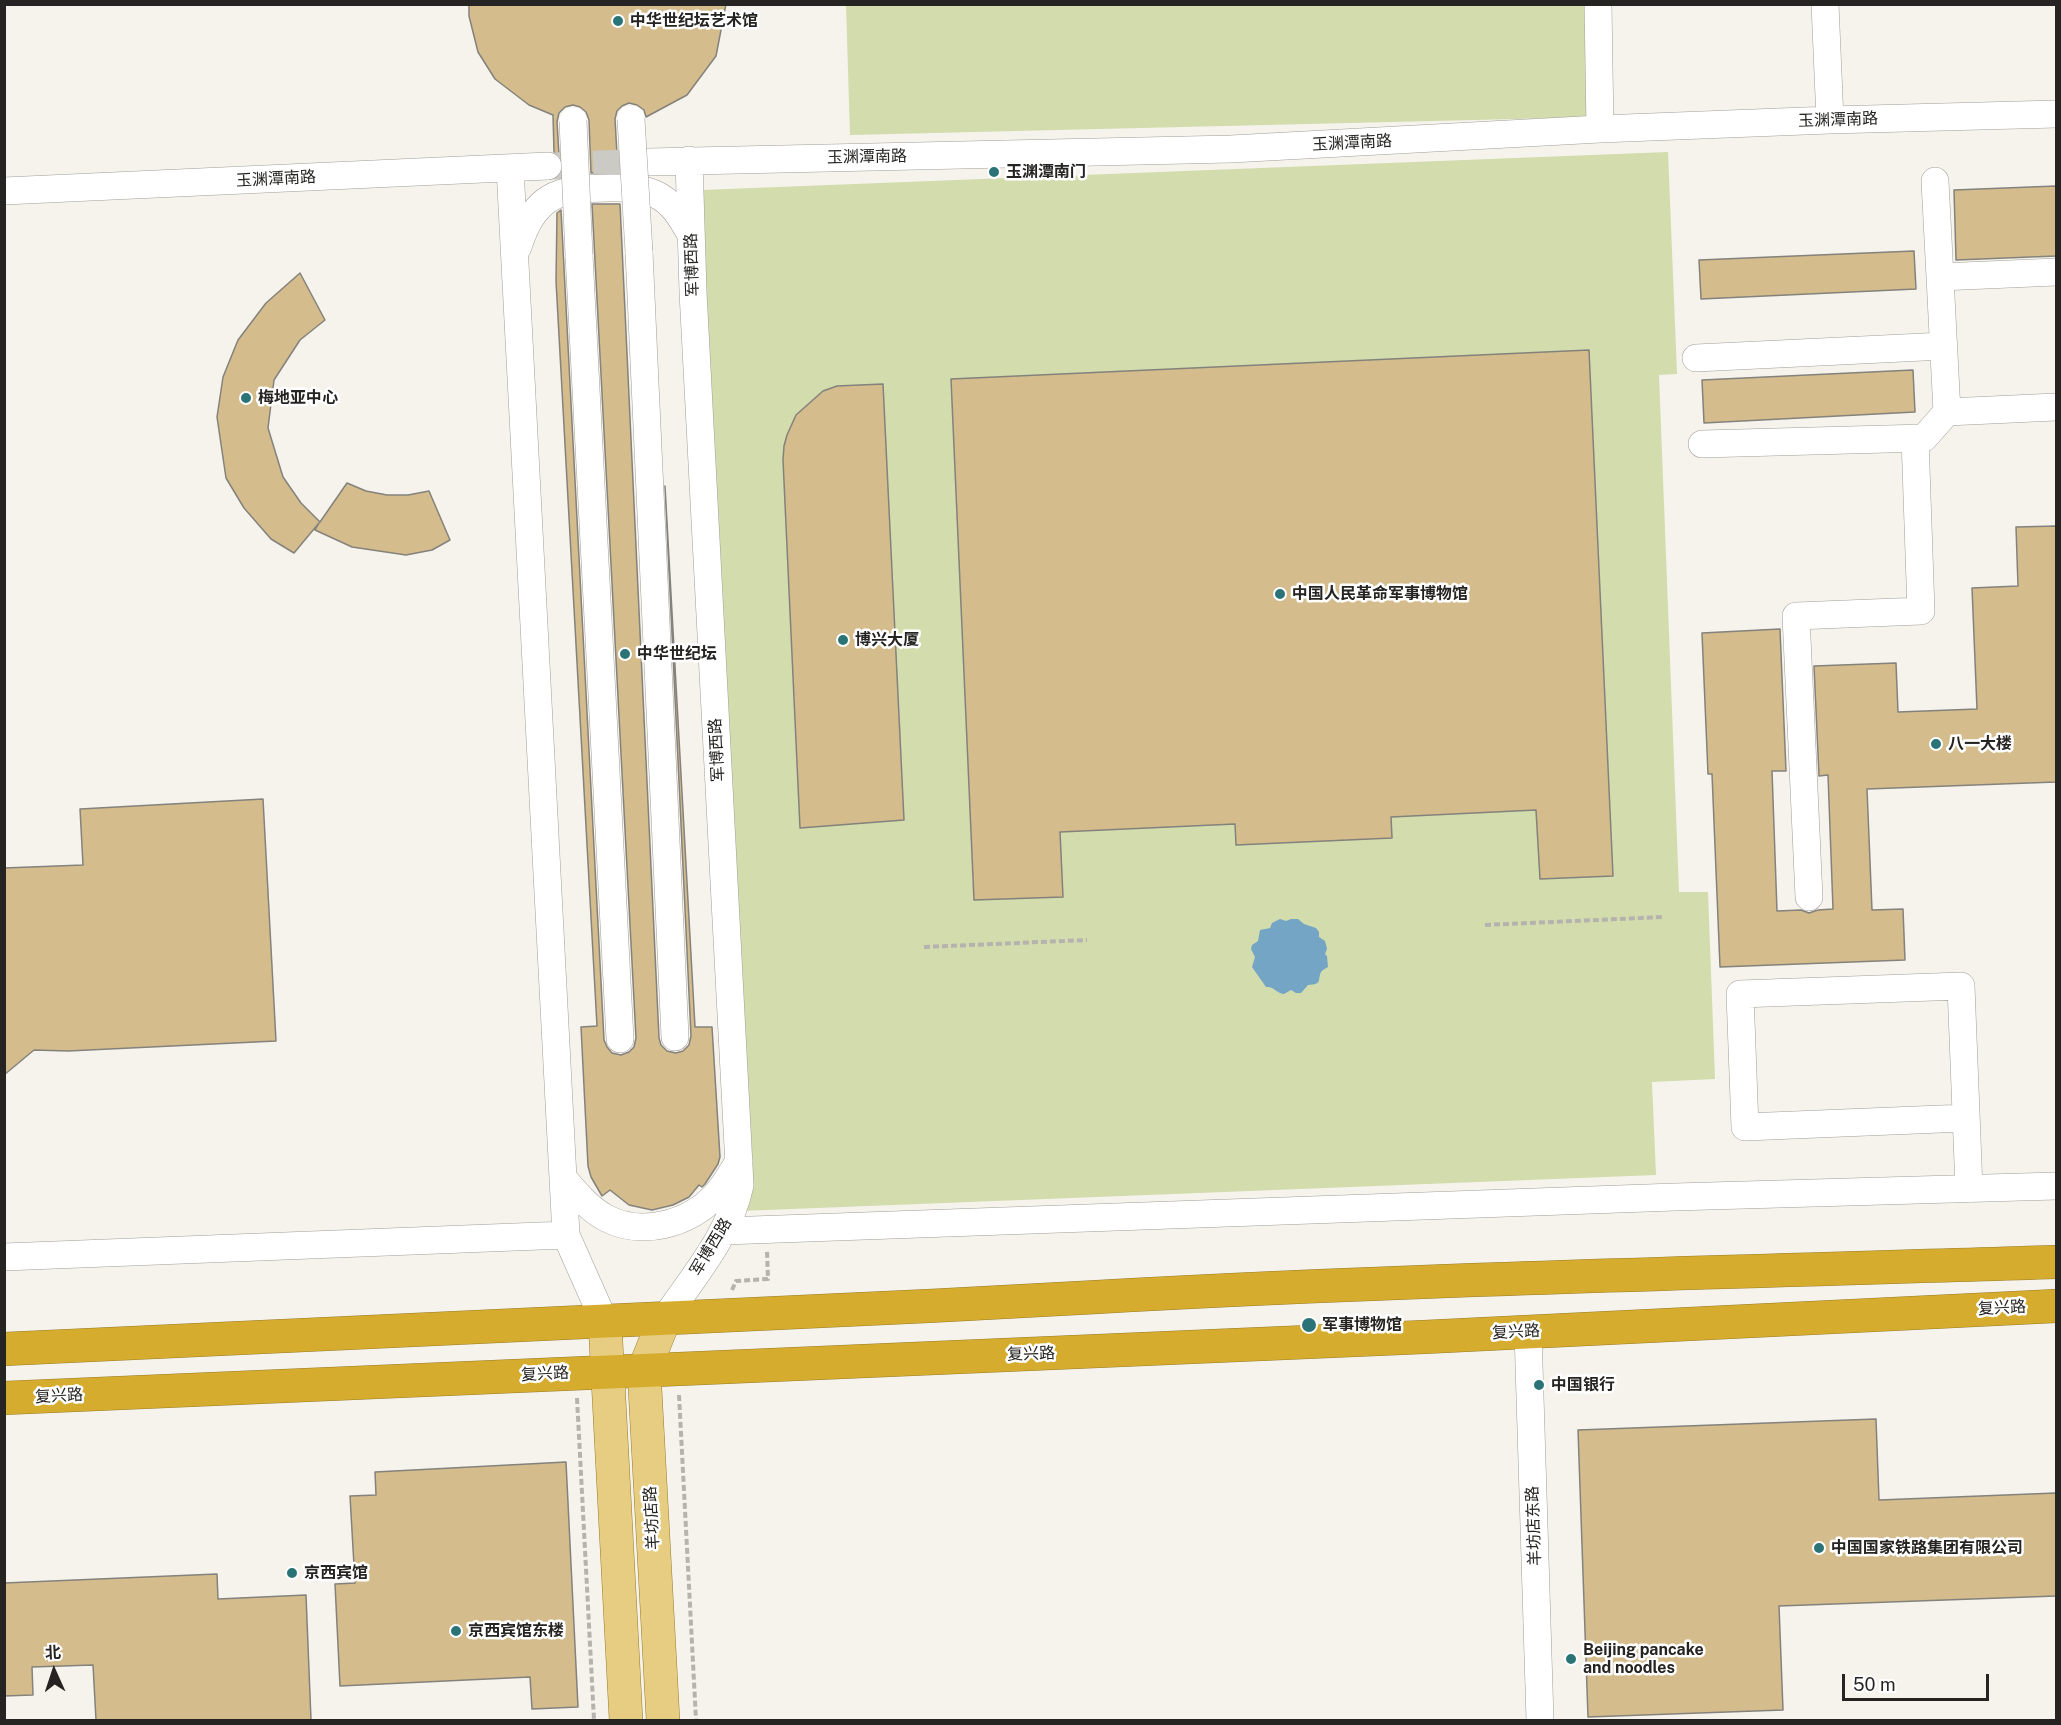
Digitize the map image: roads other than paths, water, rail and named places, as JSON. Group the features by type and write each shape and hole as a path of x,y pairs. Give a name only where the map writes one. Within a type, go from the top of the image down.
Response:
{"highway":[{"path":"4,1349 605,1323 1097,1297 1398,1284 2056,1262"},
{"name":"复兴路","path":"4,1398 1528,1332 2056,1306"}],"main road":[{"name":"羊坊店路","path":"663,1720 644,1371 664,1320"},
{"path":"605,1323 592,1372 626,1720"}],"street":[{"path":"1598,4 1600,129"},
{"path":"1825,4 1830,120"},
{"name":"玉渊潭南路","path":"648,162 689,159 1232,149 1600,129 2056,114"},
{"path":"631,119 675,1036"},
{"path":"573,121 620,1039"},
{"name":"军博西路","path":"664,1320 724,1231 738,1198 740,1185 689,159"},
{"name":"玉渊潭南路","path":"4,191 548,166"},
{"path":"510,168 566,1235 605,1323"},
{"path":"1702,444 1924,438 1947,412 1935,181"},
{"path":"516,255 524,228 537,208 556,194 591,188 635,188 656,194 678,212 691,235"},
{"path":"1940,277 2056,272"},
{"path":"1696,357 1944,346"},
{"path":"1947,412 2056,407"},
{"path":"1809,897 1796,616 1921,611 1915,438"},
{"path":"1965,1118 1745,1127 1740,994 1961,986 1969,1189"},
{"path":"563,1178 582,1200 606,1218 630,1226 663,1226 690,1217 715,1197 739,1161"},
{"path":"724,1231 1675,1197 2056,1186"},
{"path":"4,1257 566,1235"},
{"name":"羊坊店东路","path":"1528,1332 1540,1720"}],"water":[{"path":"1280,919 1286,921 1298,919 1316,928 1319,937 1325,941 1328,967 1321,972 1318,983 1308,985 1301,993 1291,990 1284,994 1266,987 1252,967 1255,957 1251,949 1252,945 1258,941 1260,930 1270,928 1272,923"}],"tunnel":[{"path":"552,166 648,162"}],"place":[{"name":"中华世纪坛艺术馆","path":"618,21"},
{"name":"玉渊潭南门","path":"994,172"},
{"name":"梅地亚中心","path":"246,398"},
{"name":"中国人民革命军事博物馆","path":"1280,594"},
{"name":"博兴大厦","path":"843,640"},
{"name":"中华世纪坛","path":"625,654"},
{"name":"八一大楼","path":"1936,744"},
{"name":"军事博物馆","path":"1309,1325"},
{"name":"中国银行","path":"1539,1385"},
{"name":"中国国家铁路集团有限公司","path":"1819,1548"},
{"name":"京西宾馆","path":"292,1573"},
{"name":"京西宾馆东楼","path":"456,1631"},
{"name":"Beijing pancake and noodles","path":"1571,1659"}]}
